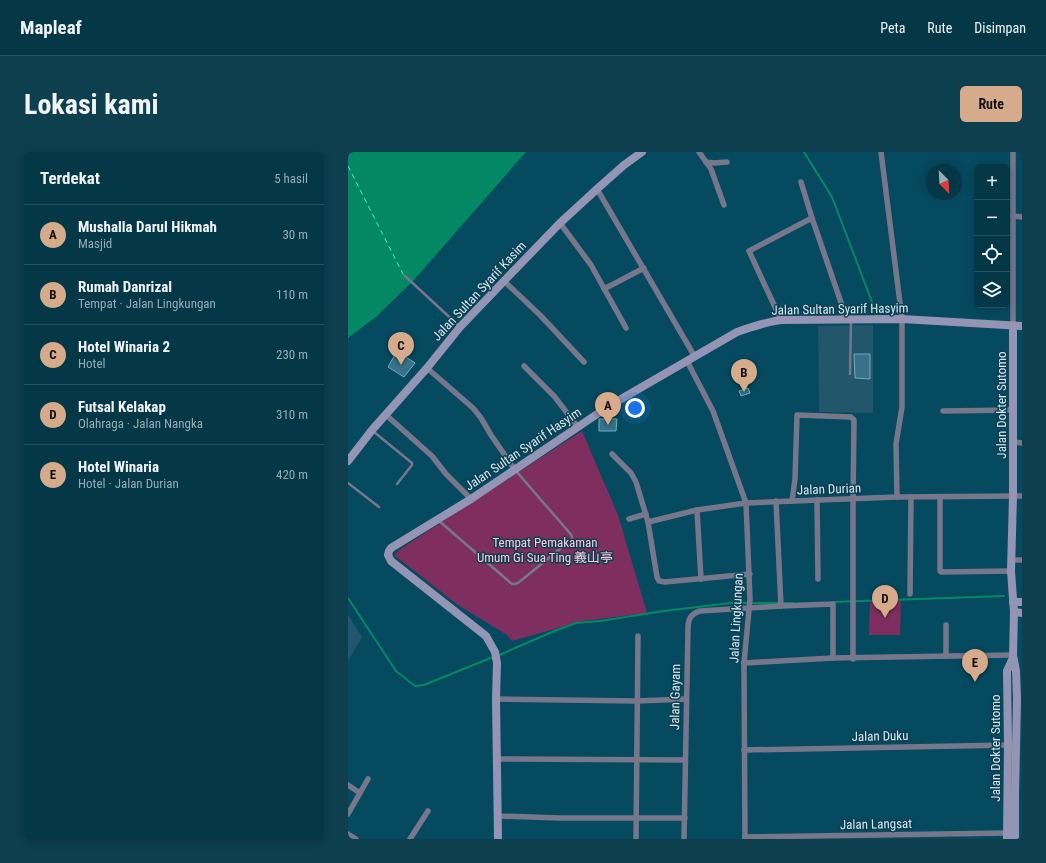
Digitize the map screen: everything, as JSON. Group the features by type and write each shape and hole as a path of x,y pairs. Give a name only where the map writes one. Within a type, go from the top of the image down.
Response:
{"street":[{"name":"Jalan Sultan Syarif Kasim","path":"348,461 385,414 427,368 460,327 560,223 624,165 642,152"},
{"path":"698,152 711,169 724,205"},
{"path":"881,152 902,319 902,407 896,444 897,497"},
{"name":"Jalan Dokter Sutomo","path":"1013,152 1013,496 1011,570 1018,602 1018,612 1013,656 1007,671 1015,745 1018,795 1015,839"},
{"path":"706,162 727,162"},
{"path":"801,182 812,218 849,320"},
{"path":"597,189 695,357"},
{"path":"1013,216 1022,216"},
{"path":"781,320 750,251 812,218"},
{"path":"560,223 591,265 626,328"},
{"path":"604,289 644,268"},
{"path":"504,281 540,315 584,362"},
{"name":"Jalan Sultan Syarif Hasyim","path":"498,839 496,699 497,663 495,652 486,636 389,558 388,555 391,548 471,499 609,406 737,332 768,322 781,320 902,319 1022,326"},
{"name":"Jalan Lingkungan","path":"687,361 713,412 746,503 750,599 744,662 745,838"},
{"path":"524,366 554,396 578,427"},
{"path":"427,368 473,408 515,470"},
{"path":"943,411 1013,410"},
{"path":"385,414 432,456 446,474 471,499"},
{"path":"792,501 795,478 797,415 838,416 853,419 853,659"},
{"path":"1013,442 1022,443"},
{"path":"612,454 631,473 636,482 648,522 657,577 659,581 665,582 750,574"},
{"name":"Jalan Durian","path":"648,522 697,510 746,503 852,500 897,497 1022,496"},
{"path":"910,594 911,497"},
{"path":"940,497 940,571 942,573 1011,570"},
{"path":"817,500 818,579"},
{"path":"776,501 781,606"},
{"path":"697,510 701,579"},
{"path":"628,519 646,514"},
{"path":"1011,560 1022,560"},
{"path":"749,608 833,604 833,658"},
{"name":"Jalan Gayam","path":"684,839 688,620 691,616 700,611 749,608"},
{"path":"946,625 946,656"},
{"path":"636,839 638,636"},
{"path":"744,662 833,658 853,659 946,656 1013,656"},
{"name":"Jalan Dokter Sutomo","path":"1007,836 1019,699 1013,656"},
{"path":"496,699 637,701 686,699"},
{"name":"Jalan Duku","path":"744,750 1015,745"},
{"path":"497,760 685,760"},
{"path":"348,814 368,779"},
{"path":"348,785 360,792"},
{"path":"410,839 428,811"},
{"path":"498,816 560,818 685,818"},
{"path":"348,834 355,839"},
{"name":"Jalan Langsat","path":"745,838 1007,836"}],"lane":[{"path":"405,276 460,327"},
{"path":"849,320 850,374"},
{"path":"372,430 412,463 397,484"},
{"path":"438,520 512,584 518,583 572,539 572,536 515,470"},
{"path":"348,483 379,507"}],"shaded area":[{"path":"348,152 526,152 414,280 376,317 348,339"},
{"path":"873,325 873,413 819,412 818,326"},
{"path":"348,615 362,637 348,661"}],"green space":[{"name":"Tempat Pemakaman Umum Gi Sua Ting 義山亭","path":"582,431 618,515 647,613 583,621 512,641 507,635 458,605 394,555 402,548"},
{"path":"901,600 900,635 869,635 870,601"}],"building":[{"path":"397,351 415,363 404,377 388,367"},
{"path":"854,354 870,354 870,379 855,378"},
{"path":"748,388 750,393 741,396 739,391"},
{"path":"599,419 617,419 616,431 599,431"}],"waterway":[{"path":"804,152 832,197 877,315"},
{"path":"833,602 1004,596"},
{"path":"348,598 396,671 415,686 424,685 493,657"},
{"path":"497,656 576,623 731,603 793,603"}],"ferry route":[{"path":"348,166 404,276"}],"place":[{"name":"Hotel Winaria 2","path":"401,365"},
{"name":"Rumah Danrizal","path":"744,392"},
{"name":"Mushalla Darul Hikmah","path":"608,425"},
{"name":"Futsal Kelakap","path":"885,618"},
{"name":"Hotel Winaria","path":"975,682"}]}
